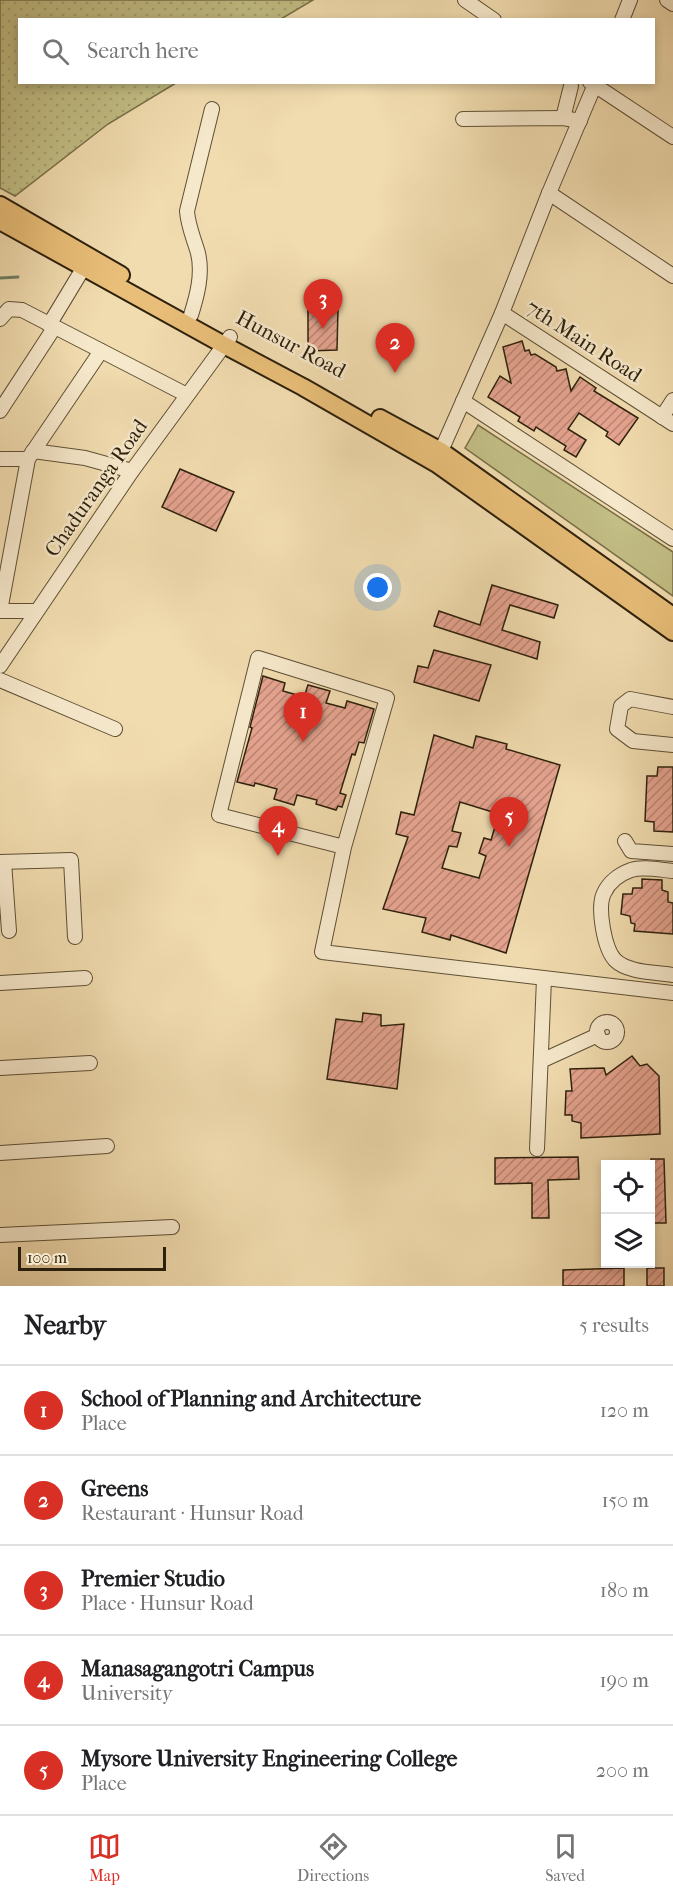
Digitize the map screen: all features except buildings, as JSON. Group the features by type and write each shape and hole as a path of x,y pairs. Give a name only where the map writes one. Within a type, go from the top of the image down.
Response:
{"main road":[{"name":"Hunsur Road","path":"0,205 191,315 227,341 441,452 672,625"},
{"path":"0,221 227,341 437,464 672,625"}],"street":[{"path":"623,18 630,0"},
{"path":"667,0 673,4"},
{"path":"468,1 491,18"},
{"path":"563,118 568,84 593,87 673,137"},
{"path":"441,452 502,314 593,87"},
{"path":"191,315 198,291 199,268 187,211 212,109"},
{"path":"463,120 563,118 580,121"},
{"path":"549,193 673,276"},
{"path":"0,411 52,326 84,267"},
{"path":"0,319 9,309 15,308 187,395"},
{"name":"7th Main Road","path":"502,314 668,420"},
{"name":"Chaduranga Road","path":"1,664 132,471 227,341"},
{"path":"36,611 0,611 30,455 101,351"},
{"path":"668,420 673,400"},
{"path":"463,401 673,539"},
{"path":"0,459 30,455 86,458 132,471"},
{"path":"344,847 219,815 258,658 387,698 344,847 322,952 673,993"},
{"path":"0,680 115,729"},
{"path":"673,707 630,699 621,706 617,717 617,729 633,741 673,745"},
{"path":"625,841 631,850 673,854"},
{"path":"9,931 2,862 71,860 75,937"},
{"path":"673,871 634,868 616,877 603,894 602,924 607,946 615,960 627,967 673,975"},
{"path":"0,983 85,978"},
{"path":"537,1149 544,979"},
{"path":"541,1061 598,1035"},
{"path":"0,1068 90,1063"},
{"path":"0,1153 107,1146"},
{"path":"0,1235 171,1227"}],"shaded area":[{"path":"0,0 313,0 283,18 18,18 18,84 174,84 108,124 15,196 0,188"},
{"path":"478,425 673,552 673,596 465,448"}],"waterway":[{"path":"0,278 18,277"}],"place":[{"name":"Premier Studio","path":"323,329"},
{"name":"Greens","path":"395,373"},
{"name":"School of Planning and Architecture","path":"303,742"},
{"name":"Mysore University Engineering College","path":"509,847"},
{"name":"Manasagangotri Campus","path":"278,856"}]}
